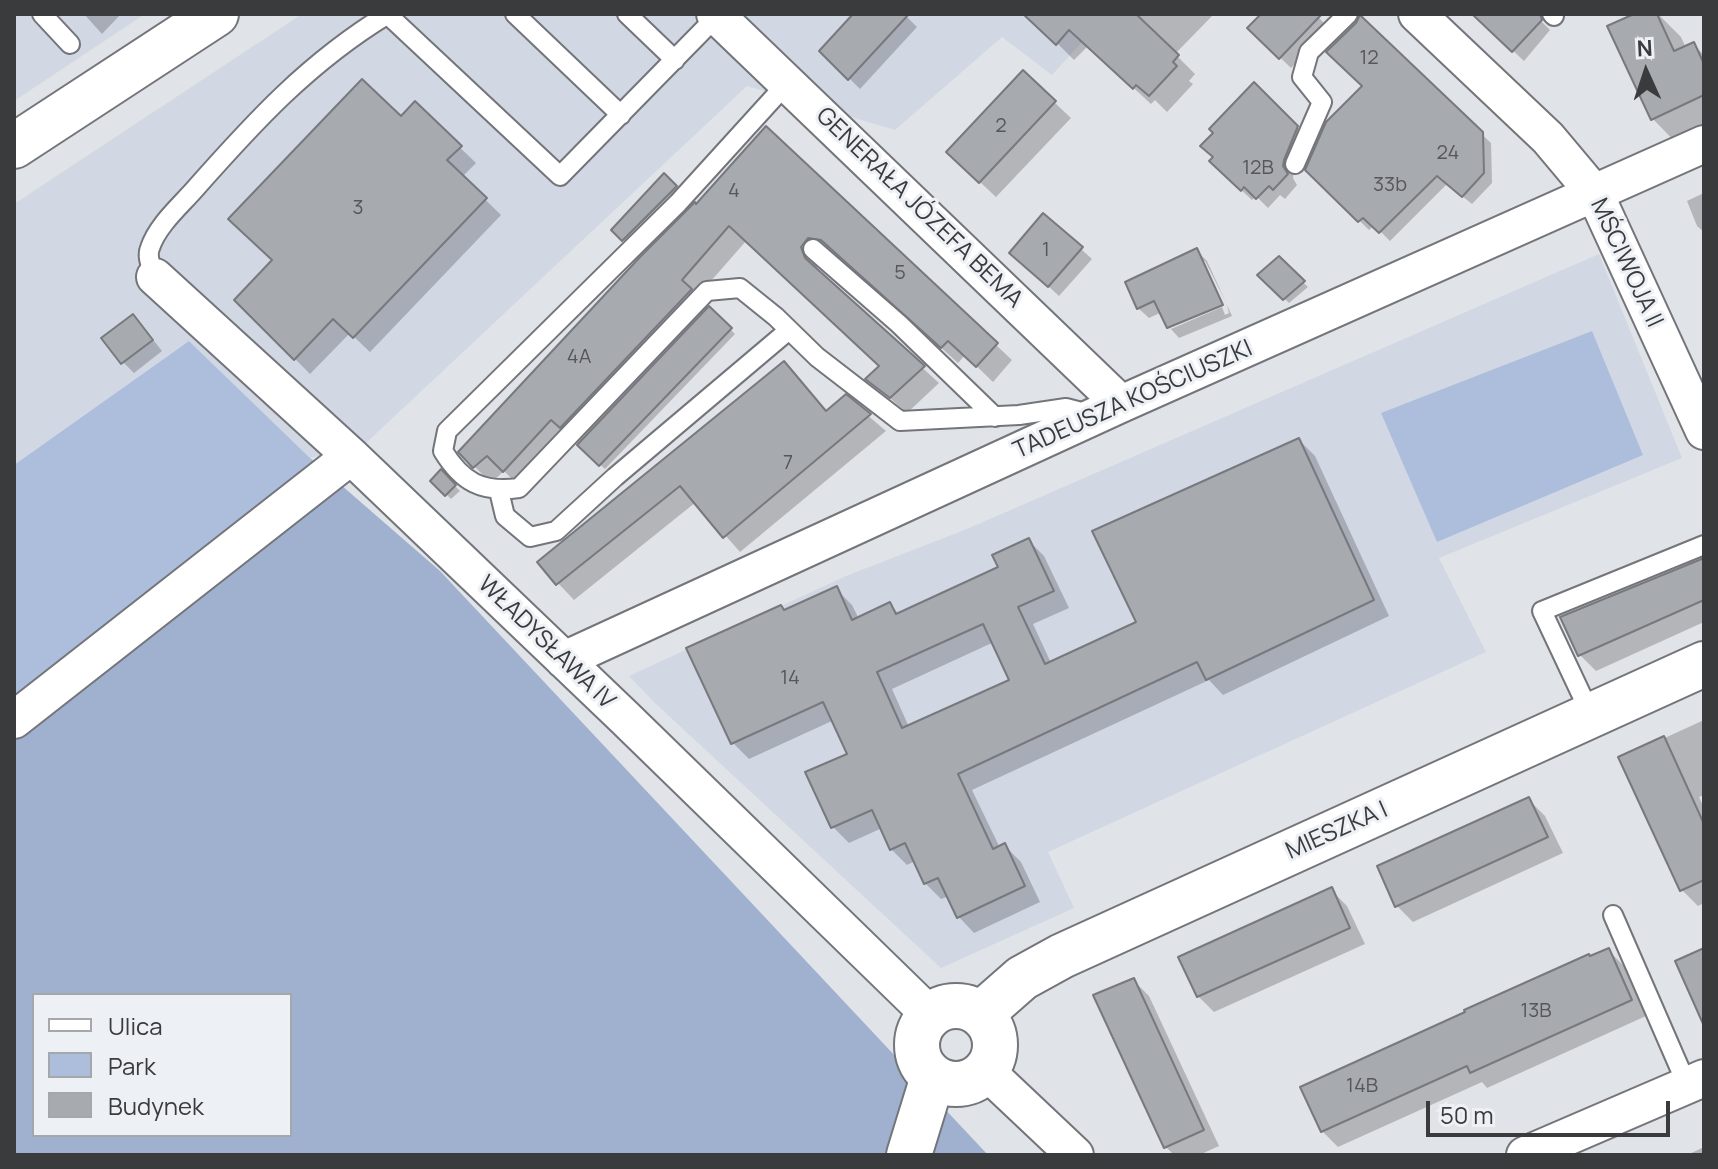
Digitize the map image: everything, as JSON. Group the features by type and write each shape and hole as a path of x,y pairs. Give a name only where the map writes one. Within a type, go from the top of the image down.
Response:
{"street":[{"path":"14,146 216,14"},
{"name":"MŚCIWOJA II","path":"1417,14 1548,138 1595,194 1704,431"},
{"name":"GENERAŁA JÓZEFA BEMA","path":"717,15 788,82 1109,410"},
{"name":"TADEUSZA KOŚCIUSZKI","path":"564,660 1109,410 1704,144"},
{"name":"WŁADYSŁAWA IV","path":"150,282 351,456 930,1015"},
{"path":"14,720 351,456"},
{"name":"MIESZKA I","path":"981,1014 1022,978 1062,956 1704,664"},
{"path":"950,1006 961,1006 981,1014 994,1035 996,1048 986,1071 975,1080 961,1085 946,1084 933,1077 919,1059 917,1047 922,1025 930,1015 950,1006"},
{"path":"986,1071 1075,1155"},
{"path":"909,1155 933,1077"},
{"path":"1525,1155 1695,1082"}],"lane":[{"path":"42,14 70,44"},
{"path":"150,282 148,250 159,229 288,88 350,37 388,14 560,176 717,15"},
{"path":"515,14 621,115"},
{"path":"627,14 675,60"},
{"path":"1295,164 1322,102 1302,77 1309,52 1348,14"},
{"path":"788,82 678,203 447,431 443,451 454,468 471,483 499,491 519,488 707,291 740,288 817,357 900,421 995,417 1066,408 1109,410"},
{"path":"813,249 899,324 995,417"},
{"path":"499,491 505,516 530,537 556,531 789,330"},
{"path":"1591,715 1542,611 1704,545"},
{"path":"1613,915 1695,1082"}],"shaded area":[{"path":"14,14 145,14 14,101"},
{"path":"302,14 1108,14 1052,75 1002,37 895,130 747,86 366,443 310,458 189,341 14,465 14,204"},
{"path":"1599,254 1682,458 1439,558 1486,652 1048,852 1074,908 941,968 629,676 846,576 967,529"},
{"path":"310,458 440,571 988,1155 14,1155 14,737 317,501"}],"green space":[{"path":"1592,331 1643,455 1437,542 1381,413"},
{"path":"189,341 310,458 317,501 14,737 14,465"}],"building":[{"path":"853,14 909,14 848,80 819,51"},
{"path":"1023,14 1136,14 1179,55 1173,62 1177,66 1149,96 1136,85 1133,89 1069,30 1056,45"},
{"path":"1261,14 1322,14 1279,59 1247,28"},
{"path":"1472,14 1540,14 1542,20 1512,52"},
{"path":"1634,14 1657,14 1674,51 1694,42 1704,64 1704,95 1651,120 1607,26"},
{"path":"1360,15 1483,132 1484,173 1462,197 1437,176 1379,233 1363,218 1358,222 1305,170 1326,122 1362,86 1326,52 1356,23"},
{"path":"1023,70 1056,101 979,183 946,152"},
{"path":"362,79 401,116 415,101 462,146 447,160 487,198 353,338 333,319 294,360 234,300 272,260 228,219"},
{"path":"1254,82 1298,126 1284,160 1283,166 1288,174 1273,190 1269,186 1256,199 1244,187 1241,191 1209,161 1213,157 1200,146 1213,133 1209,129"},
{"path":"766,126 998,343 976,367 948,341 941,348 821,240 808,238 801,247 805,258 925,366 890,398 865,379 879,366 729,226 682,280 692,289 560,428 551,420 503,472 487,456 473,468 458,452 640,257 696,204"},
{"path":"664,173 677,186 622,241 611,230"},
{"path":"1043,213 1083,247 1048,287 1009,253"},
{"path":"1197,248 1223,305 1167,328 1154,301 1137,309 1125,282"},
{"path":"1279,256 1305,281 1283,300 1257,275"},
{"path":"709,306 732,328 599,466 577,445"},
{"path":"133,314 153,340 121,364 101,338"},
{"path":"784,361 826,411 846,394 871,414 723,538 680,486 556,585 537,562"},
{"path":"1299,438 1374,600 1206,680 1197,662 958,774 993,849 1005,843 1025,886 957,918 938,878 924,884 905,843 890,850 872,810 831,828 805,772 847,754 823,702 731,744 686,648 781,605 784,610 837,586 852,620 890,602 896,614 998,567 992,555 1029,538 1054,591 1018,607 1045,664 1136,622 1092,531","holes":["983,624 1009,680 902,728 877,672"]},
{"path":"441,469 456,485 445,496 430,481"},
{"path":"1704,558 1704,600 1578,656 1560,617"},
{"path":"1664,736 1704,824 1704,880 1680,891 1618,757"},
{"path":"1529,797 1548,837 1395,907 1377,866"},
{"path":"1332,887 1350,928 1197,997 1178,957"},
{"path":"1609,948 1632,1000 1470,1073 1467,1066 1321,1132 1300,1087 1464,1010"},
{"path":"1704,948 1704,1026 1675,961"},
{"path":"1134,978 1204,1130 1164,1148 1093,995"}]}
